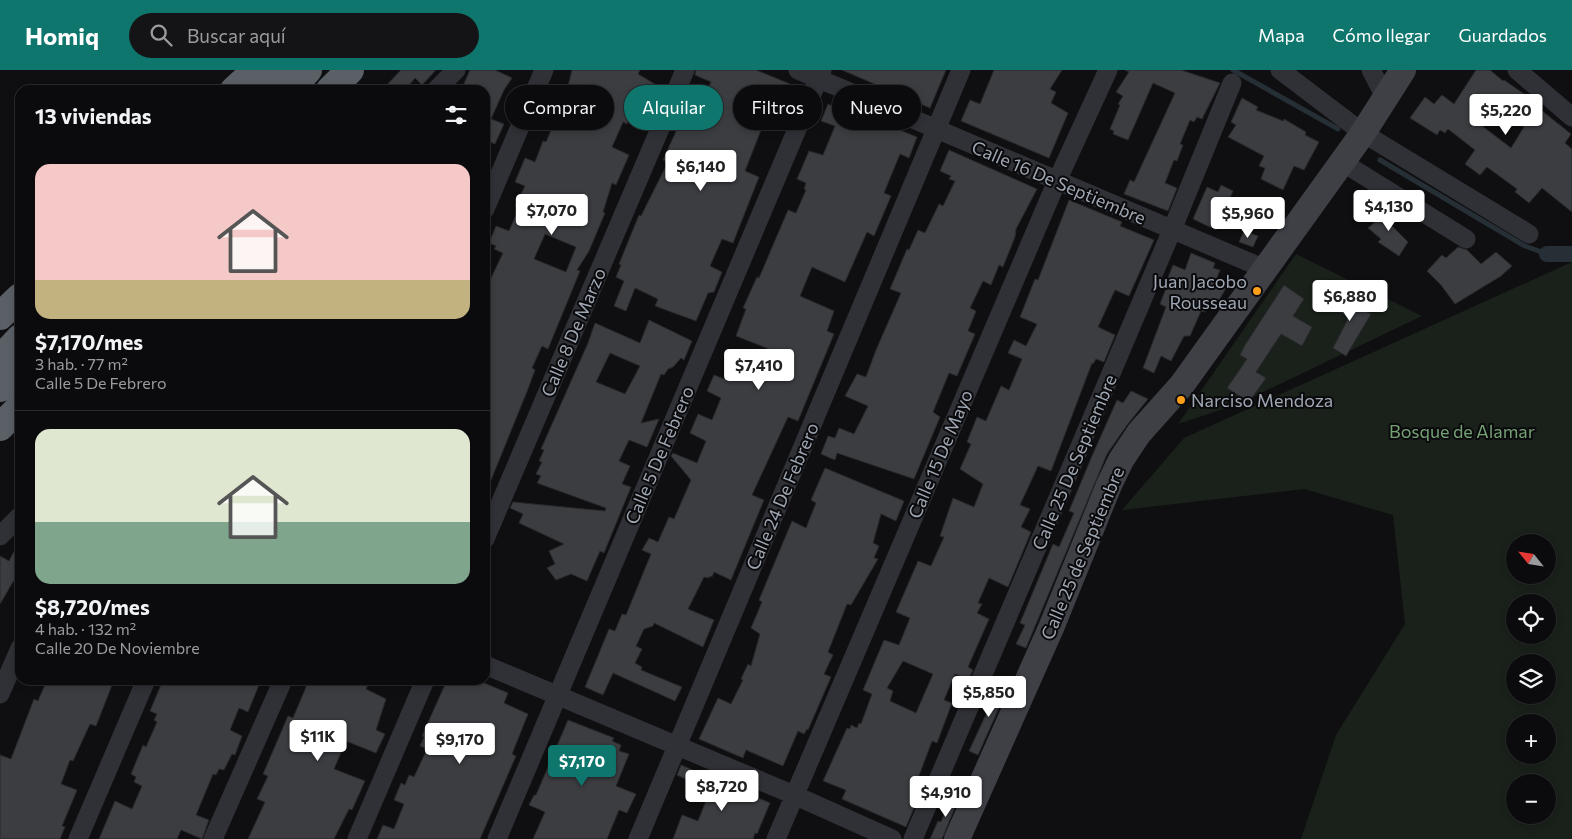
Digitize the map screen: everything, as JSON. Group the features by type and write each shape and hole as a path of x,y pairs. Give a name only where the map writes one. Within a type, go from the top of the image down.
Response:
{"highway":[{"path":"240,85 256,70"},
{"path":"267,85 281,70"},
{"path":"294,85 308,70"},
{"path":"335,85 350,70"},
{"path":"0,316 15,302"},
{"path":"0,359 15,343"},
{"path":"0,388 15,373"},
{"path":"1,427 15,412"}],"main road":[{"name":"Calle 25 de Septiembre","path":"957,839 1051,628 1114,473 1139,434 1181,386 1363,133 1402,70"}],"street":[{"path":"441,85 456,70"},
{"path":"490,197 544,70"},
{"name":"Calle 8 De Marzo","path":"490,527 685,70"},
{"name":"Calle 16 De Septiembre","path":"798,70 820,74 936,130 1265,269"},
{"name":"Calle 24 De Febrero","path":"638,839 962,70"},
{"name":"Calle 15 De Mayo","path":"776,839 1057,180 1108,70"},
{"path":"1280,70 1363,133 1529,234"},
{"path":"1370,70 1385,97"},
{"path":"1516,70 1572,117"},
{"name":"Calle 5 De Febrero","path":"497,839 820,74"},
{"name":"Calle 25 De Septiembre","path":"913,839 1172,230 1232,83"},
{"path":"1342,162 1466,239"},
{"path":"0,536 15,521"},
{"path":"0,694 15,660"},
{"path":"490,667 794,795 892,839"},
{"path":"78,839 144,685"},
{"path":"214,839 281,685"},
{"path":"357,839 423,685"}],"green space":[{"path":"1296,254 1422,316 1238,404 1178,424"},
{"name":"Bosque de Alamar","path":"1572,262 1572,839 1301,839 1336,735 1405,624 1393,515 1304,489 1122,510 1184,438"}],"building":[{"path":"401,70 436,70 422,85 415,78 409,85 387,85"},
{"path":"470,70 495,70 512,78 507,85 505,85 491,119 504,124 495,144 490,142 490,85 463,85"},
{"path":"572,70 640,70 638,74 656,85 624,85 624,122 612,147 629,155 616,185 612,183 603,212 605,213 589,251 577,270 580,271 548,349 542,346 532,368 535,370 490,483 490,280 503,253 494,249 496,246 490,243 490,241 496,226 509,231 519,208 515,206 525,186 515,182 525,158 535,162 543,141 546,142 551,130 614,130 614,85 568,85","holes":["545,234 576,247 566,272 534,259"]},
{"path":"696,70 756,70 793,85 733,85 733,130 761,130 745,171 759,177 733,243 722,239 710,266 722,272 714,292 708,293 696,321 655,306 658,299 635,288 626,311 614,306 624,281 616,277 621,265 619,264 639,215 641,216 668,162 663,160 677,130 723,130 723,85 710,85 711,82 695,75"},
{"path":"842,70 946,70 930,108 921,104 921,85 877,85"},
{"path":"994,70 1062,70 1050,89 1056,92 1051,103 1068,113 1049,158 961,121 970,100 980,104"},
{"path":"1125,70 1181,70 1220,83 1202,119 1197,117 1194,122 1190,120 1180,144 1183,145 1177,161 1174,160 1165,183 1177,188 1168,211 1124,194 1130,180 1134,182 1175,93 1153,83 1128,140 1113,134 1114,131 1110,129 1120,105 1118,104 1123,96 1116,92 1129,72"},
{"path":"1476,70 1490,70 1503,81 1527,96 1526,98 1571,134 1565,143 1572,149 1572,212 1542,188 1529,203 1515,192 1517,189 1487,167 1480,175 1465,164 1475,150 1448,129 1445,133 1440,130 1437,135 1410,118 1425,97 1434,104 1442,95 1454,104","holes":["1495,106 1524,127 1511,148 1481,125"]},
{"path":"1242,98 1258,107 1256,110 1283,121 1284,119 1306,132 1305,135 1319,142 1304,170 1294,166 1283,190 1261,179 1265,168 1259,166 1264,156 1228,137 1236,125 1231,122"},
{"path":"828,104 832,106 832,125 822,121"},
{"path":"833,130 900,130 917,137 909,158 900,154 884,193 891,196 874,236 867,232 845,282 812,267 800,296 834,311 827,331 834,334 798,421 788,417 752,495 764,500 731,580 714,572 712,577 704,577 688,609 714,620 703,647 654,623 653,626 644,629 636,646 642,649 635,663 642,667 641,670 682,687 675,701 613,673 603,695 585,687 609,629 615,631 622,614 626,615 651,554 642,550 649,538 658,542 669,517 674,519 691,480 671,456 673,453 697,463 706,441 690,433 698,414 712,420 721,398 707,391 714,375 724,379 732,361 759,375 769,349 736,336 746,309 743,308 757,277 759,278 788,210 796,213 806,190 804,189 806,183 797,179 809,151 823,155"},
{"path":"949,150 1037,189 1016,229 1015,237 1003,267 999,265 991,285 983,281 970,308 976,311 968,331 975,334 957,376 949,373 933,412 940,417 914,479 837,453 835,460 821,454 828,436 835,438 839,428 854,434 868,406 845,396 857,374 866,377 901,293 890,289 907,249 909,250 918,230 925,233 939,204 943,206 955,181 949,179 951,176 940,171"},
{"path":"1221,185 1233,191 1216,230 1193,219 1207,187 1218,192"},
{"path":"1069,200 1122,222 1120,226 1154,240 1129,296 1115,290 1098,327 1115,335 1104,362 1096,359 1092,363 1051,471 1038,466 1020,505 1030,509 1021,527 1031,532 1008,587 989,578 978,603 982,604 977,613 989,619 968,667 973,670 968,680 955,674 944,700 952,703 937,743 932,741 917,781 924,784 906,827 842,799 846,790 823,781 847,728 850,729 851,725 857,728 859,723 861,724 872,694 863,690 884,640 899,645 910,618 896,612 918,561 931,566 944,537 940,536 953,498 974,507 983,484 960,469 971,444 967,442 977,417 986,421 1001,386 1009,390 1022,359 1008,353 1014,340 1026,346 1037,324 1020,317 1035,279 1038,280","holes":["903,661 933,674 916,713 890,701 893,691 887,688"]},
{"path":"1393,207 1403,213 1390,224 1408,242 1399,256 1378,242 1381,239 1368,228"},
{"path":"1244,231 1258,236 1253,247 1239,242"},
{"path":"1458,247 1467,250 1481,264 1496,252 1512,266 1501,276 1455,304 1441,285 1427,271 1442,255 1446,258"},
{"path":"1191,253 1215,263 1213,268 1220,270 1215,283 1226,288 1216,306 1209,301 1205,312 1201,311 1190,336 1184,336 1171,361 1161,356 1154,373 1143,368 1166,307 1160,304 1167,286 1165,285 1173,265 1185,270"},
{"path":"1284,285 1304,299 1293,316 1312,327 1302,346 1281,334 1256,372 1266,378 1249,402 1227,388 1247,359 1240,355 1245,345"},
{"path":"1334,294 1353,304 1358,296 1367,305 1364,310 1371,314 1346,356 1333,348 1349,317 1327,306"},
{"path":"649,320 692,341 684,360 681,358 664,375 661,374 641,423 659,419 647,447 629,440 619,461 630,466 622,484 631,487 604,553 600,551 587,581 571,574 556,580 547,568 555,564 549,551 564,544 519,523 523,514 510,508 513,502 605,511 606,508 537,483 541,476 536,474 542,462 539,461 544,450 541,449 595,323 640,343","holes":["610,353 640,366 625,394 596,382"]},
{"path":"1131,391 1148,399 1107,454 1026,648 1016,644 1025,625 1020,623 1053,544 1059,547 1074,513 1069,511 1117,400 1123,403"},
{"path":"825,468 904,501 896,521 881,514 873,543 879,546 874,558 878,559 851,605 847,604 828,652 833,655 824,674 831,677 808,730 804,734 798,731 783,766 746,750 743,758 699,739 718,698 731,704 743,680 741,679 748,664 751,666 760,634 751,628 762,602 759,600 792,521 806,528 816,503 811,500"},
{"path":"15,550 15,578 0,604 0,556 9,561"},
{"path":"1002,680 1010,683 978,755 969,751"},
{"path":"45,685 112,685 96,726 90,724 73,761 70,760 61,784 77,790 62,826 65,827 60,839 0,839 0,755 11,759 34,699 38,701"},
{"path":"161,685 259,685 248,712 239,708 230,730 242,736 235,755 232,754 224,770 219,769 216,775 213,774 196,815 209,820 202,839 181,830 177,839 99,839 115,801 132,809 142,786 134,782 136,777 131,774 143,745 146,747 157,722 154,720 157,714 150,711"},
{"path":"307,685 368,685 366,689 386,699 376,730 385,734 376,753 346,741 334,769 365,781 352,810 349,809 334,839 248,839 265,802 257,799 268,776 263,774 288,716 293,718"},
{"path":"445,685 489,685 508,693 504,703 528,714 512,754 516,756 480,839 377,839 383,825 394,829 404,804 394,800 401,783 405,785 409,775 414,777 427,749 420,746 424,737 422,736"},
{"path":"568,720 614,738 612,741 621,745 619,751 629,754 616,786 636,794 627,813 619,810 607,839 533,839 545,812 529,805 534,795 536,795"},
{"path":"681,765 770,803 753,839 673,839 682,815 698,821 710,791 677,775"},
{"path":"953,791 960,795 942,839 930,839 938,821 941,822"}],"waterway":[{"path":"1233,70 1338,129"},
{"path":"1380,160 1525,246 1547,254"},
{"path":"1547,254 1572,254"}],"place":[{"name":"Juan Jacobo Rousseau","path":"1257,291"},
{"name":"Narciso Mendoza","path":"1181,400"}]}
